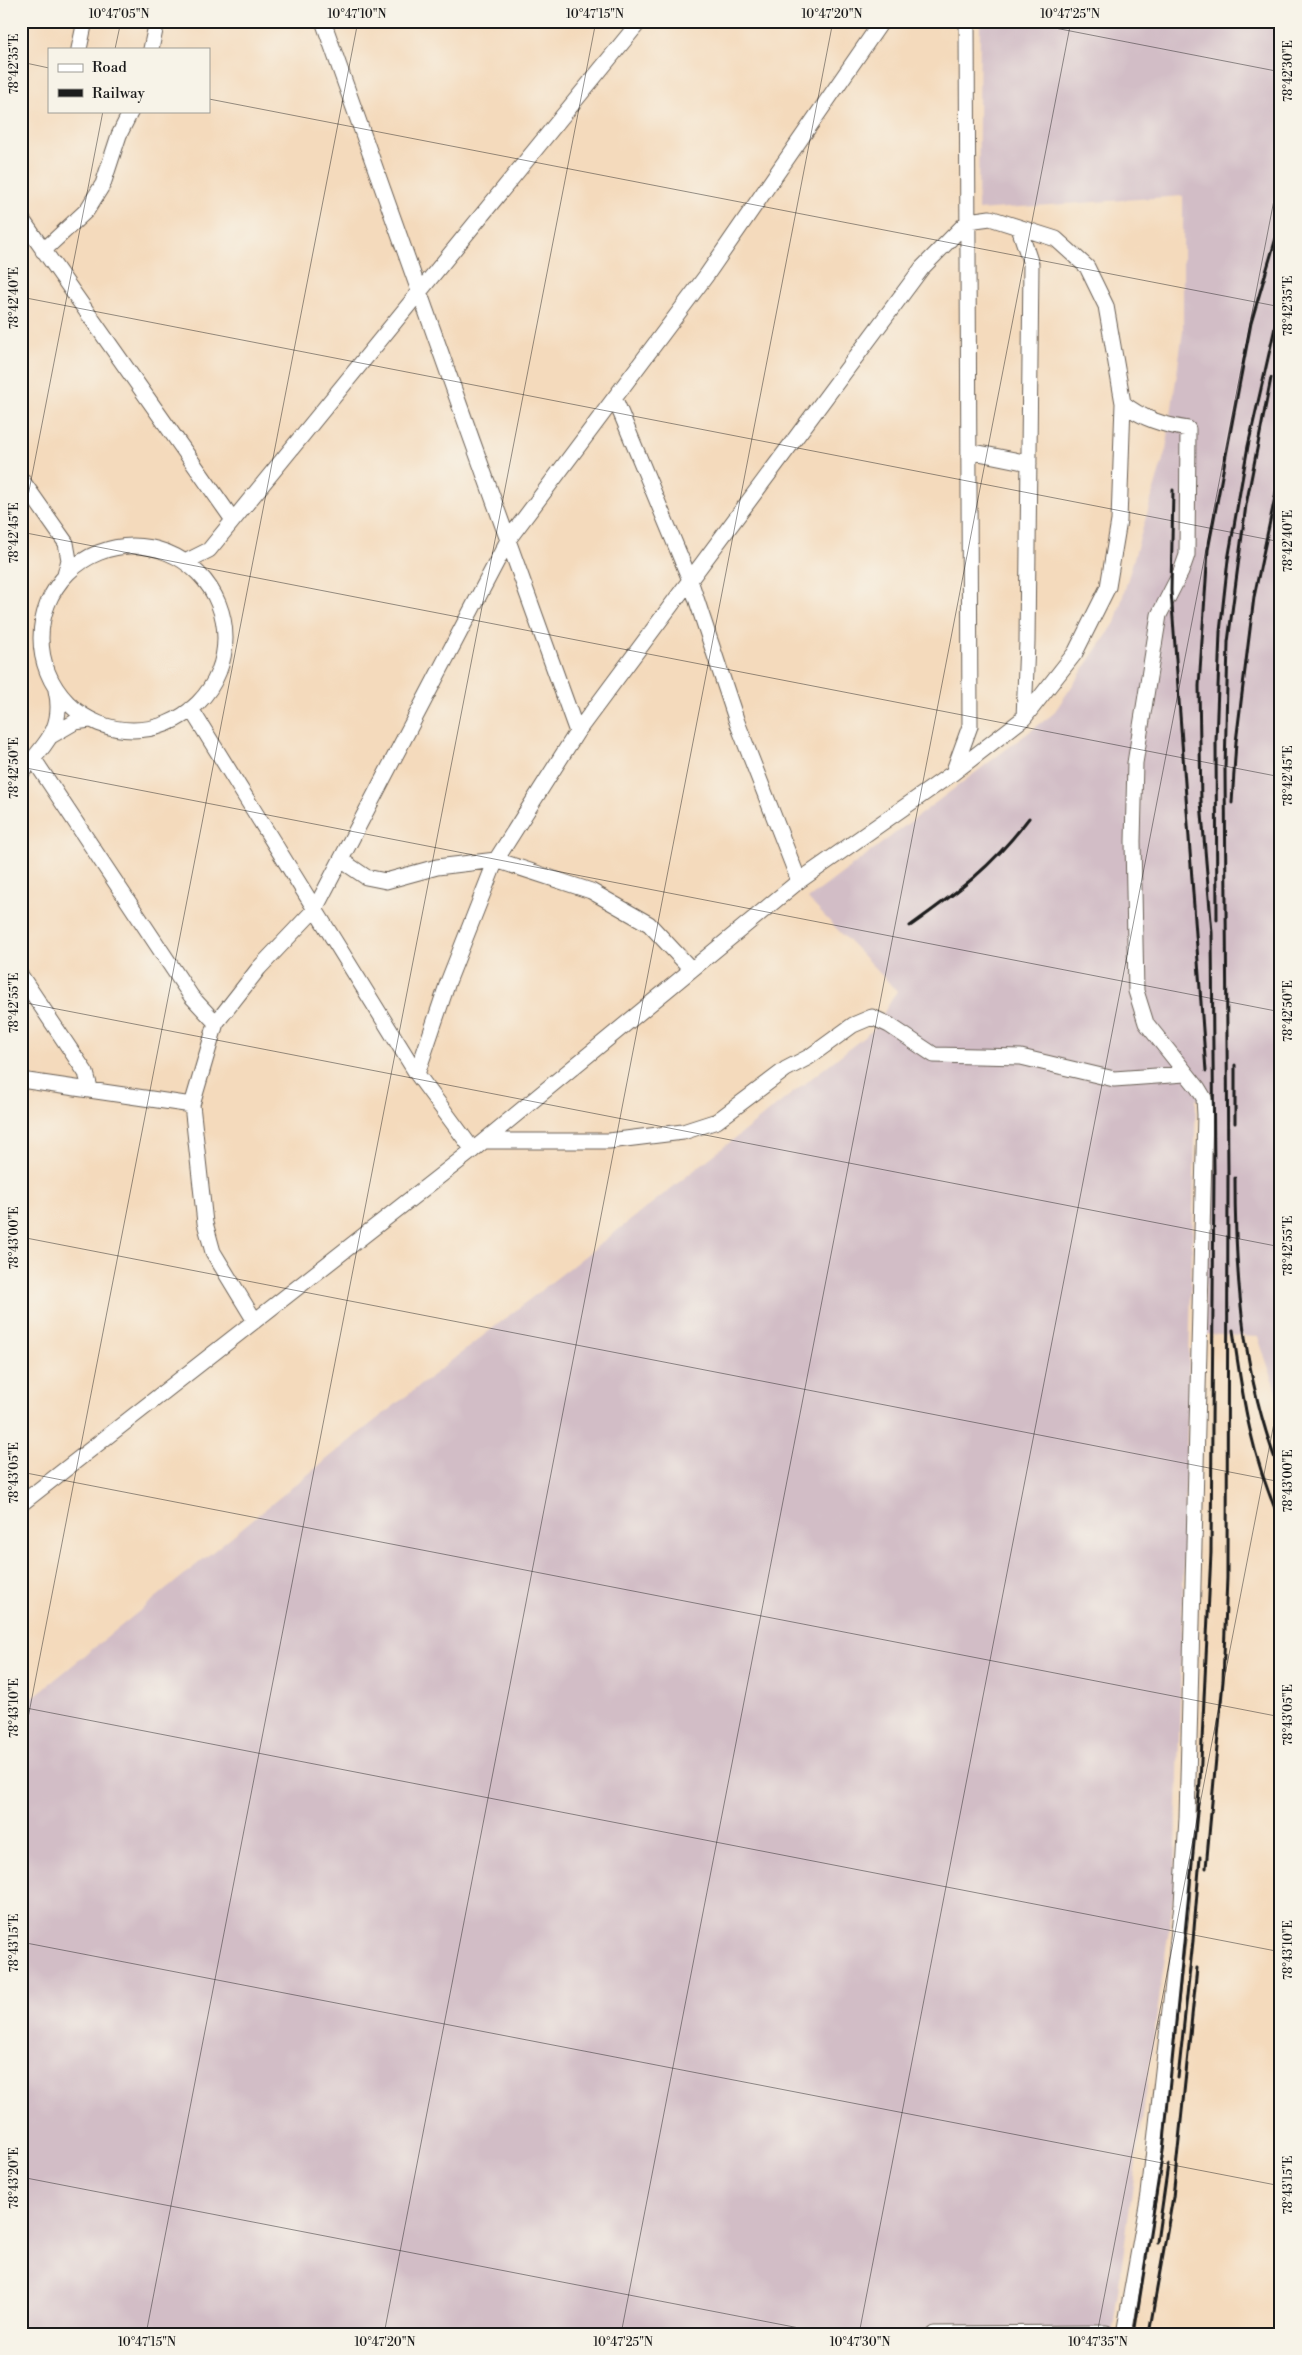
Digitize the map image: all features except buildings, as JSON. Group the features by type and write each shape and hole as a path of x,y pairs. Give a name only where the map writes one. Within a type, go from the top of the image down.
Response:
{"street":[{"path":"79,48 85,21"},
{"path":"151,48 157,21"},
{"path":"323,21 418,293 577,732"},
{"path":"185,562 209,550 640,21"},
{"path":"255,1321 213,1252 204,1223 192,1105 216,1022 260,968 315,909 508,540 615,400 706,276 882,21"},
{"path":"953,773 970,726 967,21"},
{"path":"43,251 87,210 103,184 118,135 130,112"},
{"path":"21,1504 479,1146 799,881 953,773 1024,718 1075,653 1108,587 1119,520 1123,403 1106,306 1087,267 1056,239 990,218 968,221 922,268 577,732 496,860 448,982 417,1074"},
{"path":"23,223 233,520"},
{"path":"1019,228 1031,264 1027,642 1024,718"},
{"path":"615,400 690,580 736,722 799,881"},
{"path":"1123,403 1136,414 1155,422 1188,429 1187,555 1181,572 1159,616 1135,763 1132,841 1136,992 1146,1024 1204,1098 1205,1115 1187,1818 1182,1904 1150,2194 1124,2334"},
{"path":"969,451 1029,463"},
{"path":"22,481 66,543 69,560 66,575"},
{"path":"66,543 79,550 96,554"},
{"path":"21,773 51,736 57,723 60,707 44,660 41,630 52,595 66,575 85,559 96,554 118,547 142,546 164,551 185,562 204,579 211,589 221,610 225,634 222,658 214,681 208,691 191,709 171,722 142,730 112,728 90,720 70,706 55,688"},
{"path":"204,579 209,550"},
{"path":"191,709 417,1074 479,1146"},
{"path":"51,736 75,722 90,720"},
{"path":"33,758 191,996 216,1022"},
{"path":"341,860 366,877 386,881 437,867 496,860 591,891 649,924 691,969"},
{"path":"21,976 86,1073 90,1088"},
{"path":"479,1146 609,1142 683,1132 717,1121 786,1069 809,1057 853,1025 872,1017 889,1025 934,1055 1021,1057 1114,1079 1185,1074"},
{"path":"21,1080 90,1088 192,1105"},
{"path":"934,2334 1106,2333"}],"shaded area":[{"path":"980,21 1281,21 1281,1404 1258,1337 1204,1334 1207,1102 1196,1099 1175,1886 1112,2334 21,2334 21,1707 363,1430 873,1030 897,991 808,899 1053,714 1115,623 1166,449 1183,331 1183,196 978,210"}],"railway":[{"path":"1134,2334 1163,2151 1200,1782 1211,1553 1214,1173 1212,933 1201,802 1199,686 1208,550 1251,323 1281,221"},
{"path":"1217,920 1216,741 1220,632 1228,560 1248,446 1281,301"},
{"path":"1206,1868 1223,1681 1227,1577 1228,1174 1225,769 1228,642 1246,505 1271,378"},
{"path":"1232,803 1236,742 1254,597 1281,469"},
{"path":"1173,490 1171,591 1206,1071"},
{"path":"910,926 974,877 1002,851 1029,818"},
{"path":"1235,1065 1235,1123"},
{"path":"1235,1178 1237,1254 1244,1329 1258,1402 1281,1475"},
{"path":"1233,1330 1240,1380 1255,1451 1281,1522"},
{"path":"1178,2078 1200,1857"},
{"path":"1149,2334 1173,2197 1197,1968"},
{"path":"1157,2242 1168,2165"}]}
